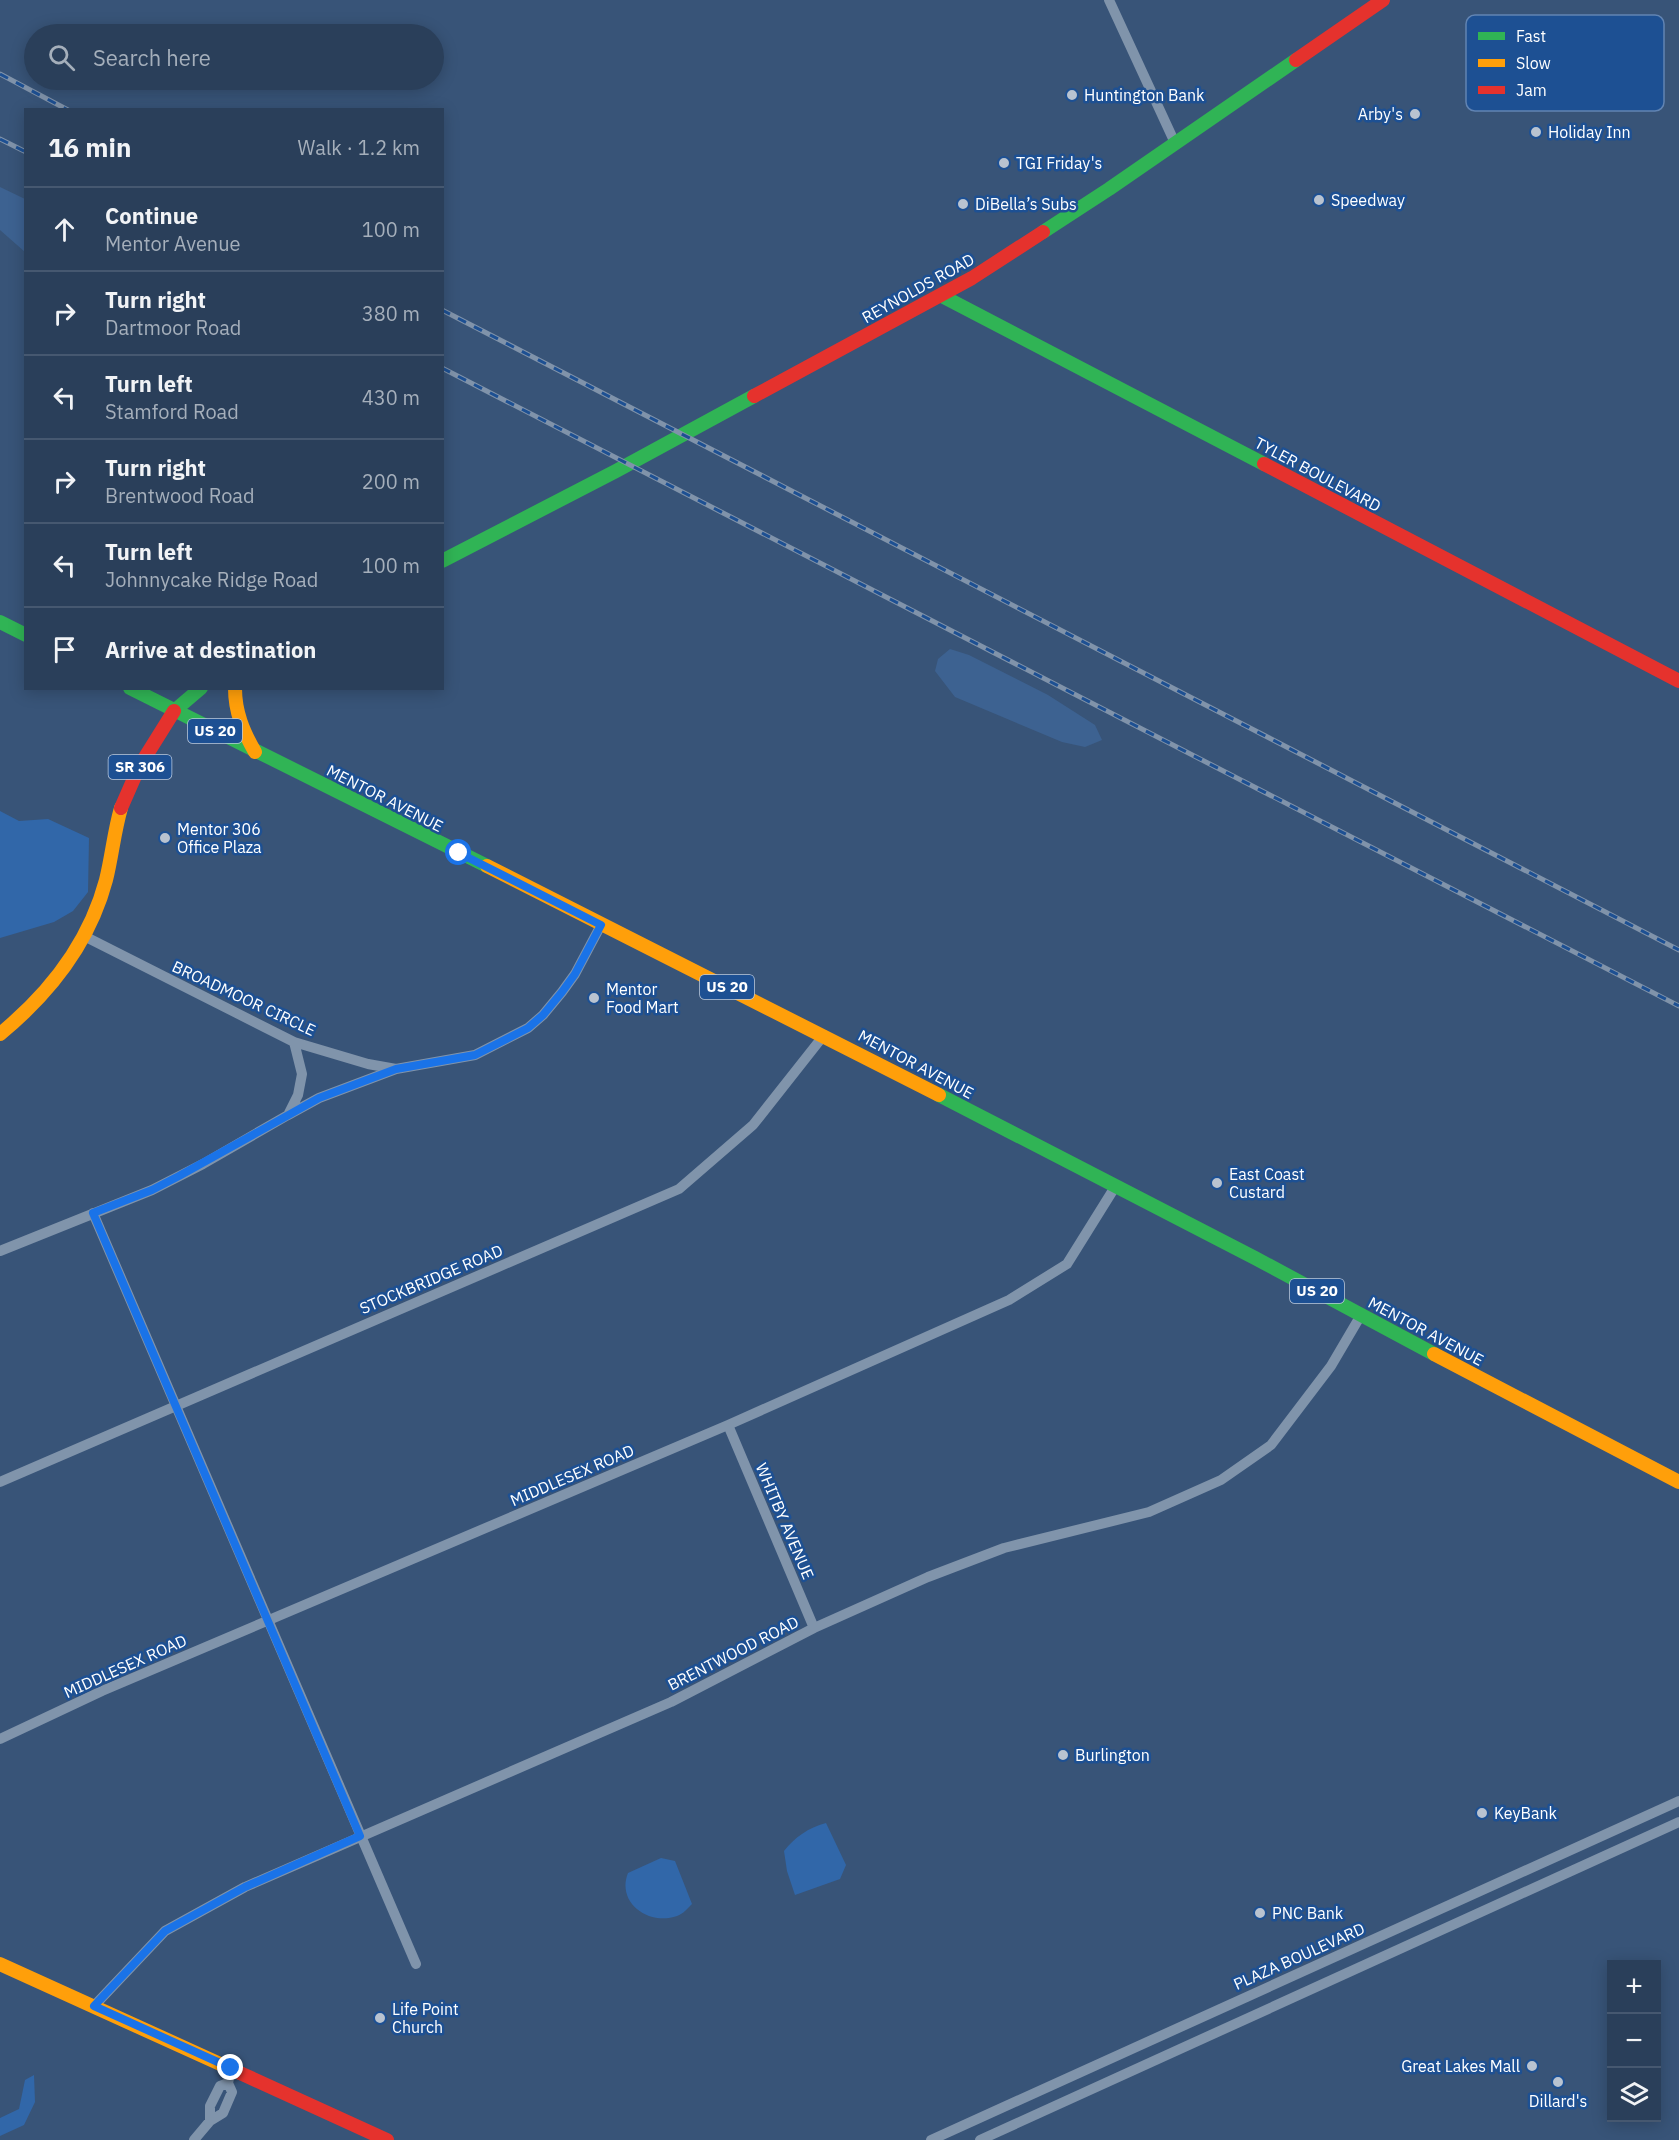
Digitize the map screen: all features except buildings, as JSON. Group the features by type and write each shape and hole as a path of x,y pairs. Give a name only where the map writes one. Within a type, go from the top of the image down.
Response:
{"main road":[{"name":"REYNOLDS ROAD","path":"444,560 616,471 942,296 1075,212 1383,0"},
{"name":"TYLER BOULEVARD","path":"942,296 1679,681"},
{"path":"0,622 24,634"},
{"name":"MENTOR AVENUE","path":"134,690 824,1035 1255,1258 1679,1482"},
{"name":"SR 306","path":"0,1034 23,1016 60,976 86,937 106,878 115,828 124,800 158,734 174,711 199,690"},
{"path":"235,690 234,706 255,752"},
{"path":"0,1964 387,2140"}],"street":[{"path":"1109,0 1175,143"},
{"path":"0,1251 152,1190 319,1098 396,1069 475,1055 528,1028 543,1015 575,974 601,925"},
{"name":"BROADMOOR CIRCLE","path":"86,937 294,1042 368,1064 396,1069"},
{"name":"STOCKBRIDGE ROAD","path":"0,1482 679,1189 753,1125 824,1035"},
{"path":"288,1115 298,1095 302,1074 294,1042"},
{"name":"MIDDLESEX ROAD","path":"0,1739 102,1691 728,1425 1009,1300 1067,1264 1115,1187"},
{"path":"93,1213 416,1964"},
{"name":"BRENTWOOD ROAD","path":"94,2006 165,1931 245,1887 671,1702 814,1628 928,1576 993,1552 1149,1512 1221,1480 1271,1445 1331,1366 1361,1315"},
{"name":"WHITBY AVENUE","path":"728,1425 814,1628"},
{"name":"PLAZA BOULEVARD","path":"931,2140 1679,1801"},
{"path":"980,2140 1679,1822"},
{"path":"194,2140 210,2121 223,2113 232,2092 228,2083 231,2068"}],"shaded area":[{"path":"0,187 24,199 24,251 0,230"},
{"path":"950,649 969,655 1048,695 1095,725 1102,740 1085,747 1062,742 955,697 935,671 938,659"},
{"path":"0,811 19,821 48,819 89,838 88,892 73,911 54,922 0,938"},
{"path":"826,1823 846,1865 840,1879 795,1895 787,1871 784,1851 802,1834"},
{"path":"661,1858 675,1861 692,1904 679,1915 656,1918 637,1909 627,1894 626,1884 628,1873"},
{"path":"34,2075 35,2102 24,2125 0,2136 0,2118 19,2109 25,2080"}],"railway":[{"path":"0,74 24,87"},
{"path":"30,90 64,108"},
{"path":"0,139 24,151"},
{"path":"444,311 1679,950"},
{"path":"444,369 1679,1006"}],"traffic: fast":[{"path":"1043,232 1296,60"},
{"path":"942,296 1264,464"},
{"path":"444,560 754,396"},
{"path":"0,622 24,634"},
{"path":"134,690 487,866"},
{"path":"174,711 199,690"},
{"path":"939,1095 1255,1258 1434,1354"}],"traffic: slow":[{"path":"235,690 240,721 255,752"},
{"path":"0,1034 51,984 78,946 99,903 121,808"},
{"path":"487,866 939,1095"},
{"path":"1434,1354 1679,1482"},
{"path":"0,1964 240,2073"}],"traffic: jam":[{"path":"1296,60 1383,0"},
{"path":"754,396 972,278 1043,232"},
{"path":"1264,464 1679,681"},
{"path":"121,808 139,767 174,711"},
{"path":"240,2073 387,2140"}],"place":[{"name":"Huntington Bank","path":"1072,95"},
{"name":"Arby's","path":"1415,114"},
{"name":"Holiday Inn","path":"1536,132"},
{"name":"TGI Friday's","path":"1004,163"},
{"name":"Speedway","path":"1319,200"},
{"name":"DiBella’s Subs","path":"963,204"},
{"name":"Mentor 306 Office Plaza","path":"165,838"},
{"name":"Mentor Food Mart","path":"594,998"},
{"name":"East Coast Custard","path":"1217,1183"},
{"name":"Burlington","path":"1063,1755"},
{"name":"KeyBank","path":"1482,1813"},
{"name":"PNC Bank","path":"1260,1913"},
{"name":"Life Point Church","path":"380,2018"},
{"name":"Great Lakes Mall","path":"1532,2066"},
{"name":"Dillard's","path":"1558,2082"}],"route":[{"path":"231,2068 94,2006 165,1931 245,1887 360,1836 93,1213 152,1190 203,1164 319,1098 396,1069 475,1055 528,1028 543,1015 575,974 601,925 459,853"}]}
